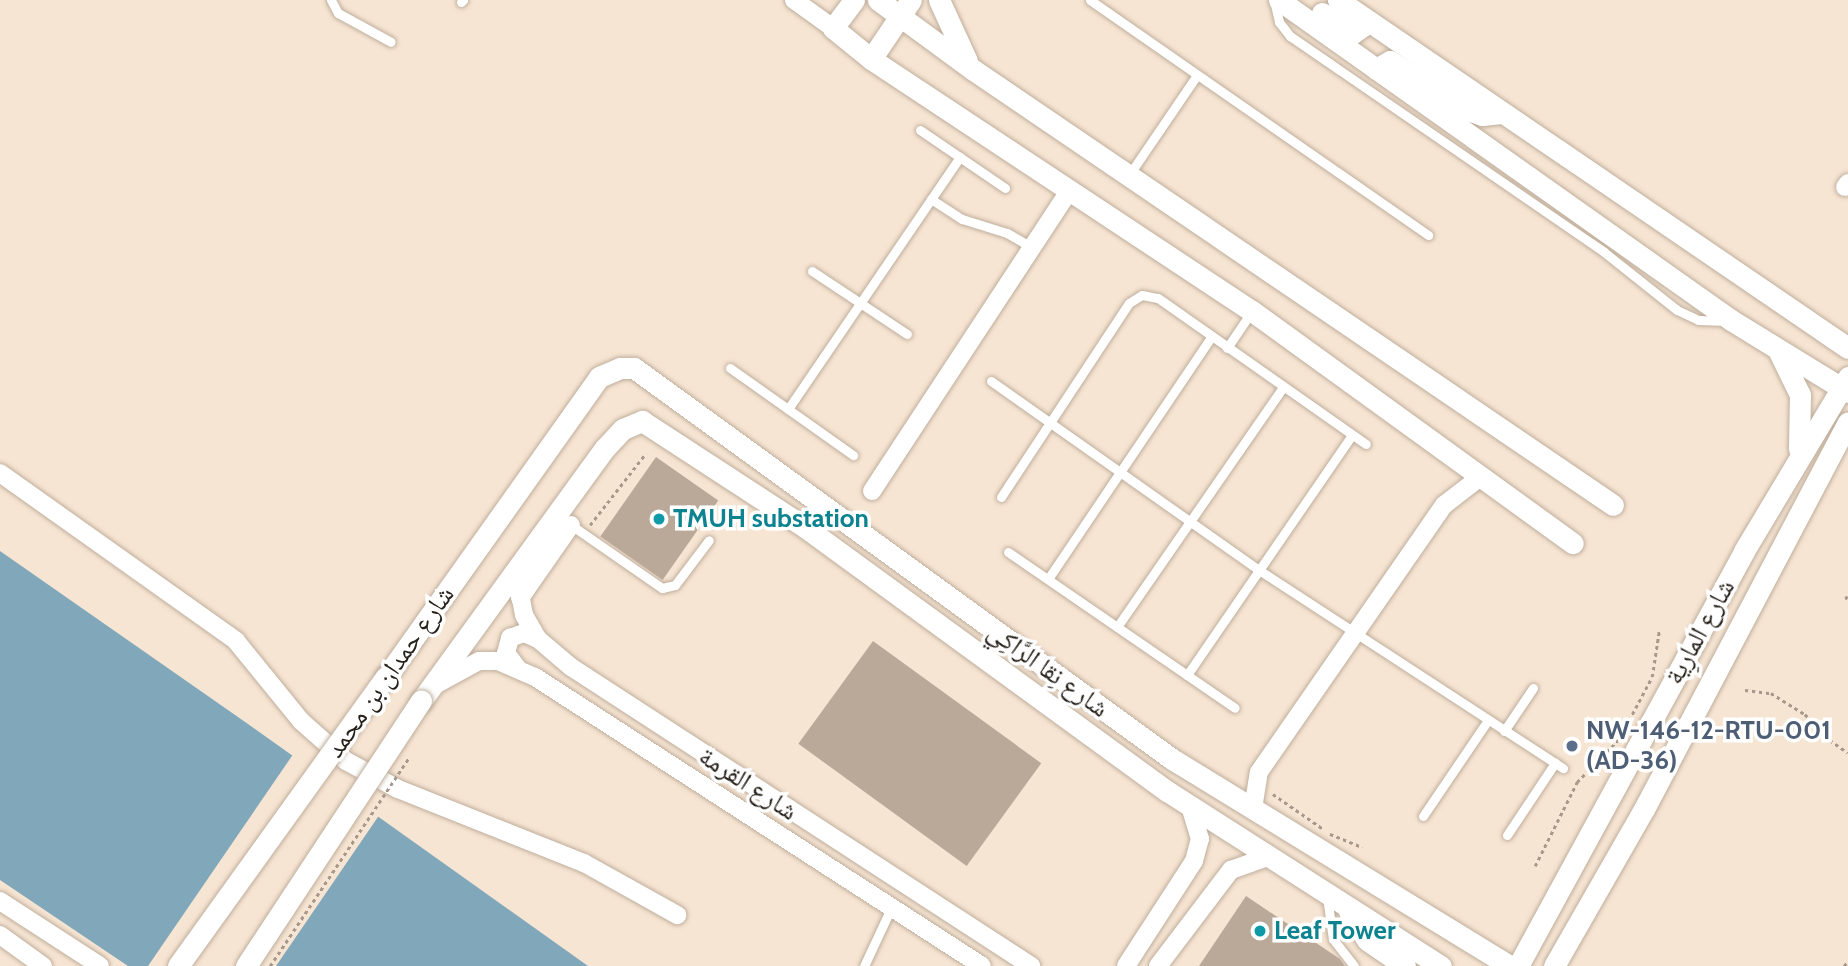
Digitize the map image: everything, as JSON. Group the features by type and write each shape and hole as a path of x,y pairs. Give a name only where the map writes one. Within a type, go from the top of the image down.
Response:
{"street":[{"path":"794,0 833,27 871,59 1252,311 1479,478 1573,543"},
{"path":"833,27 854,0"},
{"path":"878,0 906,8 972,69 1613,505"},
{"path":"939,0 972,69"},
{"path":"1277,0 1731,320 1846,384"},
{"path":"1304,0 1350,31 1361,31 1369,22"},
{"path":"1338,0 1848,348"},
{"path":"871,59 906,8"},
{"path":"1376,69 1390,61 1464,109 1482,115 1501,113"},
{"path":"872,491 1033,248 1074,193"},
{"path":"1775,346 1800,395 1802,426 1798,455"},
{"name":"شارع نِقا الرَّاكِي","path":"599,377 626,367 646,374 1172,759 1510,966"},
{"name":"شارع حمدان بن محمد","path":"178,966 599,377"},
{"name":"شارع المارِية","path":"1518,966 1798,455 1846,384"},
{"name":"شارع حمدان بن محمد","path":"246,966 425,694 605,447 623,429 642,421"},
{"name":"شارع نِقا الرَّاكِي","path":"642,421 806,528 1190,807 1441,966"},
{"name":"شارع المارِية","path":"1554,966 1644,809 1848,422"},
{"path":"0,473 236,641 301,722 346,761 398,789 584,863 677,915"},
{"path":"1253,809 1256,782 1355,634 1444,505 1479,478"},
{"path":"520,598 577,529"},
{"name":"شارع القرمة","path":"523,562 520,598 538,639 607,692 1031,966"},
{"path":"518,669 506,653 510,638 524,634 538,639"},
{"name":"شارع القرمة","path":"425,694 479,661 518,669 571,698 982,966"},
{"path":"1126,966 1166,909 1199,848 1199,830 1190,807"},
{"path":"1158,966 1231,870 1270,856"},
{"path":"1166,909 1179,898 1188,898 1197,912"},
{"path":"0,901 100,966"},
{"path":"1349,910 1359,933 1405,966"},
{"path":"30,921 7,940 43,966"}],"lane":[{"path":"331,0 338,13 391,42"},
{"path":"1090,0 1429,234"},
{"path":"1277,0 1279,22 1290,36 1604,252 1677,310 1698,320 1731,320"},
{"path":"1129,176 1197,75"},
{"path":"920,130 1005,187"},
{"path":"788,409 960,157"},
{"path":"931,200 962,219 1006,233 1033,248"},
{"path":"812,271 906,334"},
{"path":"1001,497 1138,297 1158,298 1366,444"},
{"path":"1227,348 1252,311"},
{"path":"1048,579 1212,336"},
{"path":"730,368 853,455"},
{"path":"991,381 1259,570 1559,766 1507,835"},
{"path":"1117,627 1283,387"},
{"path":"1187,675 1352,435"},
{"path":"577,529 662,588 675,585 709,540"},
{"path":"1007,552 1235,708"},
{"path":"1504,731 1533,688"},
{"path":"1423,816 1488,720"},
{"path":"1327,896 1333,939 1354,966"},
{"path":"864,966 892,906"}],"path":[{"path":"577,529 646,453"},
{"path":"1846,596 1848,601"},
{"path":"1535,866 1577,782 1619,739 1652,677 1660,631"},
{"path":"1745,690 1772,693 1805,714 1824,736 1848,753"},
{"path":"270,966 408,760"},
{"path":"1256,782 1328,833 1363,847"},
{"path":"1844,966 1848,961"}],"water":[{"path":"0,551 588,966 128,966 0,880"}],"pier":[{"path":"294,753 380,814 276,966 148,966"}],"building":[{"name":"TMUH substation","path":"656,457 718,501 663,580 600,536"},
{"path":"873,641 1041,763 967,866 798,744"},
{"name":"Leaf Tower","path":"1246,896 1340,959 1345,966 1199,966"}],"place":[{"name":"TMUH substation","path":"659,519"},
{"name":"NW-146-12-RTU-001 (AD-36)","path":"1572,746"},
{"name":"Leaf Tower","path":"1260,931"}]}
